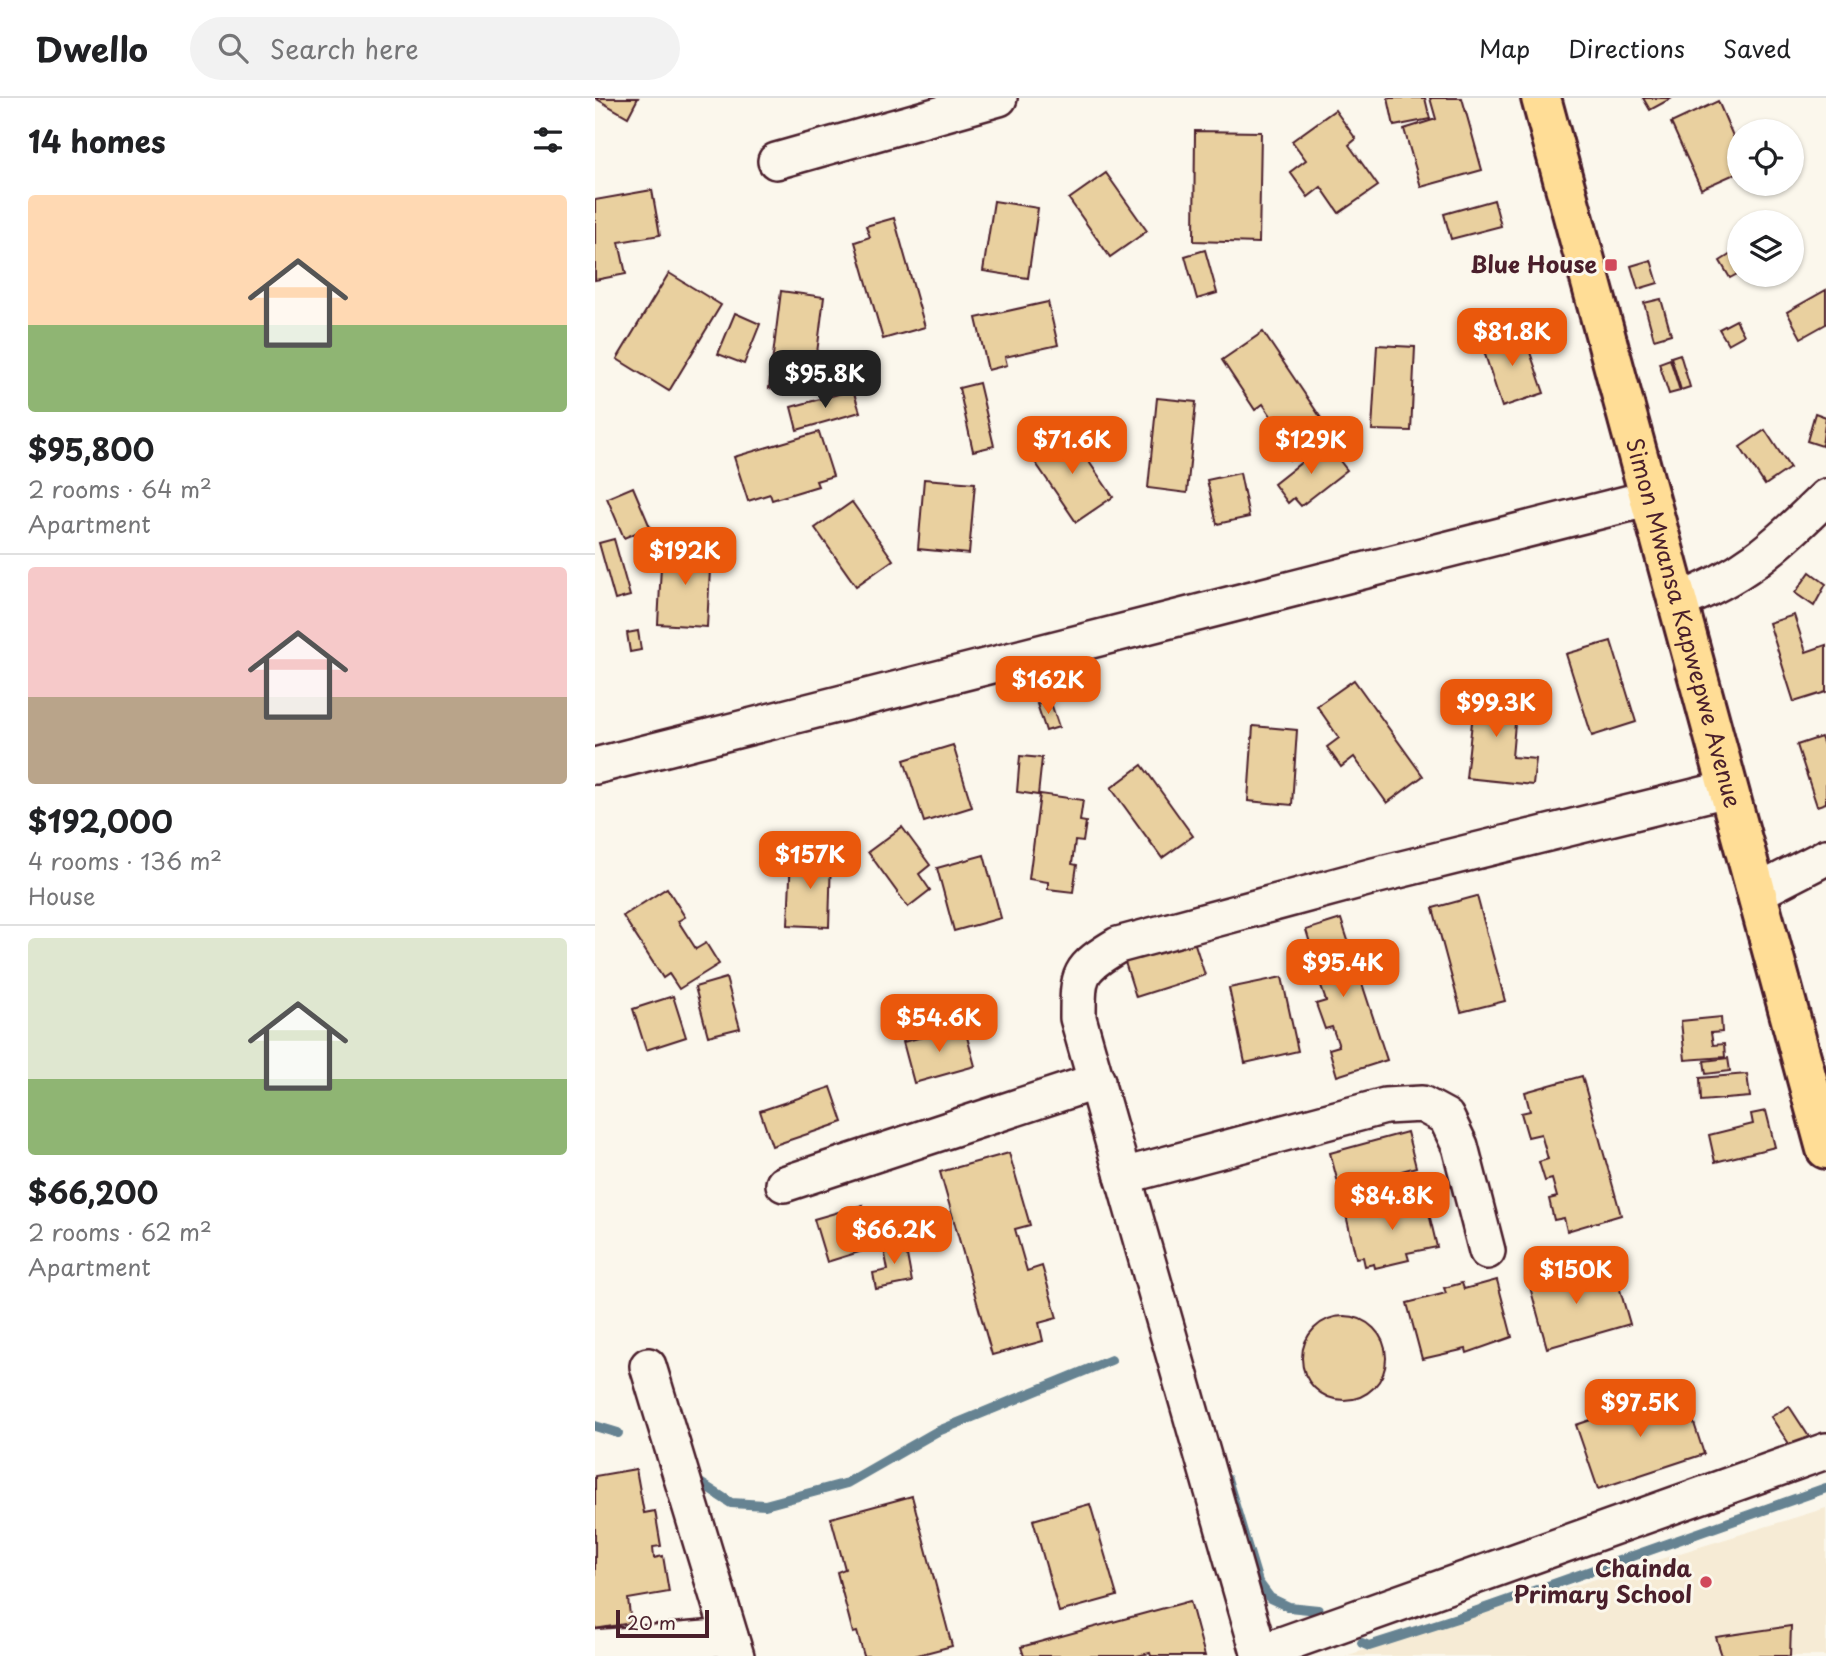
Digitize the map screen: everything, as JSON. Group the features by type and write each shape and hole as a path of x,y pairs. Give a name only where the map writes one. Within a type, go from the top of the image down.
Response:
{"main road":[{"name":"Simon Mwansa Kapwepwe Avenue","path":"1541,98 1826,1149"}],"street":[{"path":"776,161 999,98"},
{"path":"1676,602 1710,589 1745,570 1826,497"},
{"path":"595,766 1650,498"},
{"path":"1727,789 1374,876 1118,946 1095,959 1078,979 1078,1018 1259,1654 1826,1451"},
{"path":"1756,893 1826,857"},
{"path":"784,1184 1097,1081"},
{"path":"1123,1176 1385,1106 1422,1104 1446,1117 1460,1146 1486,1251"},
{"path":"595,1648 733,1647 648,1366"}],"shaded area":[{"name":"Chainda Primary School","path":"1826,1508 1826,1656 1345,1656"}],"building":[{"path":"595,98 638,98 628,117"},
{"path":"1388,98 1425,98 1430,119 1394,126"},
{"path":"1430,98 1462,98 1482,170 1421,187 1404,129 1436,119"},
{"path":"1643,98 1672,98 1650,110"},
{"path":"1718,101 1727,122 1727,177 1701,189 1671,123"},
{"path":"1335,110 1356,139 1349,145 1378,186 1339,213 1321,187 1308,197 1290,172 1306,160 1292,141"},
{"path":"1195,131 1261,132 1259,243 1194,241"},
{"path":"1106,173 1147,231 1110,257 1069,199"},
{"path":"652,190 660,235 619,242 626,274 595,280 595,200"},
{"path":"1494,200 1501,226 1451,239 1444,214"},
{"path":"994,201 1038,208 1028,278 983,271"},
{"path":"894,218 925,327 883,339 855,242 870,237 866,226"},
{"path":"1205,250 1217,293 1197,299 1185,256"},
{"path":"1727,257 1727,273 1720,261"},
{"path":"1651,260 1658,283 1638,289 1631,266"},
{"path":"669,273 721,305 669,391 617,359"},
{"path":"1826,290 1826,324 1801,338 1787,312"},
{"path":"781,291 824,297 812,393 769,388"},
{"path":"1661,299 1671,334 1654,339 1644,303"},
{"path":"1048,302 1058,345 1005,357 1007,365 988,370 976,318"},
{"path":"735,313 760,324 744,364 718,354"},
{"path":"1736,320 1744,335 1728,344 1719,329"},
{"path":"1522,329 1544,393 1502,407 1481,342"},
{"path":"1263,332 1331,433 1290,460 1275,439 1283,434 1263,404 1255,410 1222,360"},
{"path":"1377,345 1415,347 1411,431 1372,430"},
{"path":"1680,354 1690,387 1681,390 1671,357"},
{"path":"1670,359 1680,391 1669,394 1659,363"},
{"path":"979,383 994,446 973,451 959,388"},
{"path":"853,390 860,412 797,430 791,407"},
{"path":"1157,398 1196,402 1187,493 1148,488"},
{"path":"1815,413 1826,417 1822,446 1807,441"},
{"path":"1765,430 1790,468 1765,485 1740,447"},
{"path":"1068,431 1113,497 1076,522 1031,456"},
{"path":"819,432 833,476 816,481 818,486 772,500 770,494 748,501 734,457"},
{"path":"1326,443 1347,470 1301,506 1294,498 1288,503 1274,484"},
{"path":"1240,473 1249,517 1217,524 1207,480"},
{"path":"924,479 975,483 969,554 918,549"},
{"path":"633,487 650,527 624,538 607,498"},
{"path":"852,502 893,560 856,586 815,528"},
{"path":"614,539 630,596 615,600 599,543"},
{"path":"662,547 711,550 707,627 658,624"},
{"path":"1810,572 1826,584 1814,606 1795,593"},
{"path":"1794,615 1806,652 1826,645 1826,692 1794,702 1769,623"},
{"path":"638,631 641,650 630,652 627,633"},
{"path":"1611,641 1636,722 1592,736 1566,654"},
{"path":"1354,680 1423,776 1387,803 1354,757 1341,767 1327,747 1339,738 1317,706"},
{"path":"1476,685 1518,690 1512,757 1536,759 1533,785 1466,778"},
{"path":"1050,700 1059,727 1046,731 1037,704"},
{"path":"1253,726 1297,730 1292,805 1248,801"},
{"path":"1821,737 1826,751 1826,803 1817,806 1797,745"},
{"path":"953,745 972,807 924,822 904,760"},
{"path":"1020,756 1042,758 1038,795 1017,792"},
{"path":"1142,765 1193,836 1162,858 1111,788"},
{"path":"1040,794 1083,800 1080,821 1086,822 1083,842 1075,841 1072,864 1077,865 1073,892 1048,889 1048,882 1029,879"},
{"path":"902,827 930,865 919,874 930,890 908,907 868,852"},
{"path":"791,855 831,857 829,927 788,925"},
{"path":"984,855 1001,918 954,931 937,868"},
{"path":"667,888 685,917 678,921 696,949 706,943 719,964 679,989 669,974 663,978 623,916"},
{"path":"1477,896 1505,1001 1461,1012 1433,908"},
{"path":"1341,919 1387,1060 1337,1076 1329,1049 1339,1046 1332,1027 1325,1029 1316,1004 1326,1001 1318,978 1310,981 1302,957 1313,953 1306,930"},
{"path":"1193,938 1205,975 1136,997 1124,959"},
{"path":"1282,977 1298,1051 1245,1063 1229,988"},
{"path":"726,978 740,1028 708,1036 695,987"},
{"path":"673,996 686,1037 646,1050 633,1009"},
{"path":"1721,1017 1722,1032 1711,1033 1713,1045 1724,1044 1725,1057 1685,1060 1681,1021"},
{"path":"964,1026 975,1066 914,1083 903,1042"},
{"path":"1728,1058 1730,1071 1706,1074 1704,1061"},
{"path":"1747,1074 1750,1097 1701,1101 1700,1078"},
{"path":"1582,1076 1621,1215 1567,1231 1564,1218 1554,1220 1549,1199 1557,1197 1552,1179 1545,1181 1539,1162 1548,1159 1541,1134 1528,1137 1521,1113 1530,1111 1525,1092"},
{"path":"831,1087 843,1122 772,1146 760,1111"},
{"path":"1766,1111 1775,1147 1715,1162 1709,1135 1753,1124 1751,1114"},
{"path":"1407,1132 1416,1167 1402,1171 1407,1187 1366,1195 1363,1184 1340,1190 1330,1153"},
{"path":"1009,1153 1030,1225 1015,1229 1027,1271 1042,1266 1057,1318 1039,1323 1043,1341 992,1355 940,1172"},
{"path":"1425,1197 1437,1247 1407,1253 1409,1260 1375,1268 1374,1264 1365,1266 1363,1257 1356,1258 1346,1215"},
{"path":"863,1205 875,1247 827,1262 814,1219"},
{"path":"904,1239 912,1282 876,1289 873,1273 888,1270 883,1244"},
{"path":"1579,1265 1584,1285 1616,1276 1630,1324 1547,1348 1528,1280"},
{"path":"1497,1280 1512,1337 1467,1353 1466,1349 1422,1359 1407,1303 1446,1293 1444,1288 1462,1283 1464,1289"},
{"path":"1344,1316 1367,1323 1379,1335 1386,1358 1379,1381 1367,1393 1344,1400 1321,1393 1309,1381 1302,1358 1309,1335 1321,1323"},
{"path":"1683,1389 1704,1454 1598,1489 1576,1425"},
{"path":"1789,1406 1815,1446 1798,1457 1771,1417"},
{"path":"636,1469 644,1513 655,1511 661,1546 653,1547 654,1558 663,1556 669,1592 628,1599 631,1623 595,1629 595,1476"},
{"path":"912,1496 952,1646 914,1656 864,1656 857,1632 853,1633 837,1572 845,1569 831,1518"},
{"path":"1090,1504 1117,1596 1059,1612 1033,1520"},
{"path":"1190,1601 1205,1656 1151,1656 1150,1653 1137,1656 1024,1656 1021,1647"},
{"path":"1791,1626 1790,1656 1722,1656 1716,1637"}],"waterway":[{"path":"697,1481 731,1503 765,1505 847,1483 936,1432 1111,1360"},
{"path":"595,1426 618,1433"},
{"path":"1227,1479 1258,1582 1270,1598 1289,1607 1318,1610"},
{"path":"1362,1643 1369,1646 1463,1616 1826,1488"}],"place":[{"name":"Blue House","path":"1611,265"},
{"name":"Chainda Primary School","path":"1706,1582"}]}
